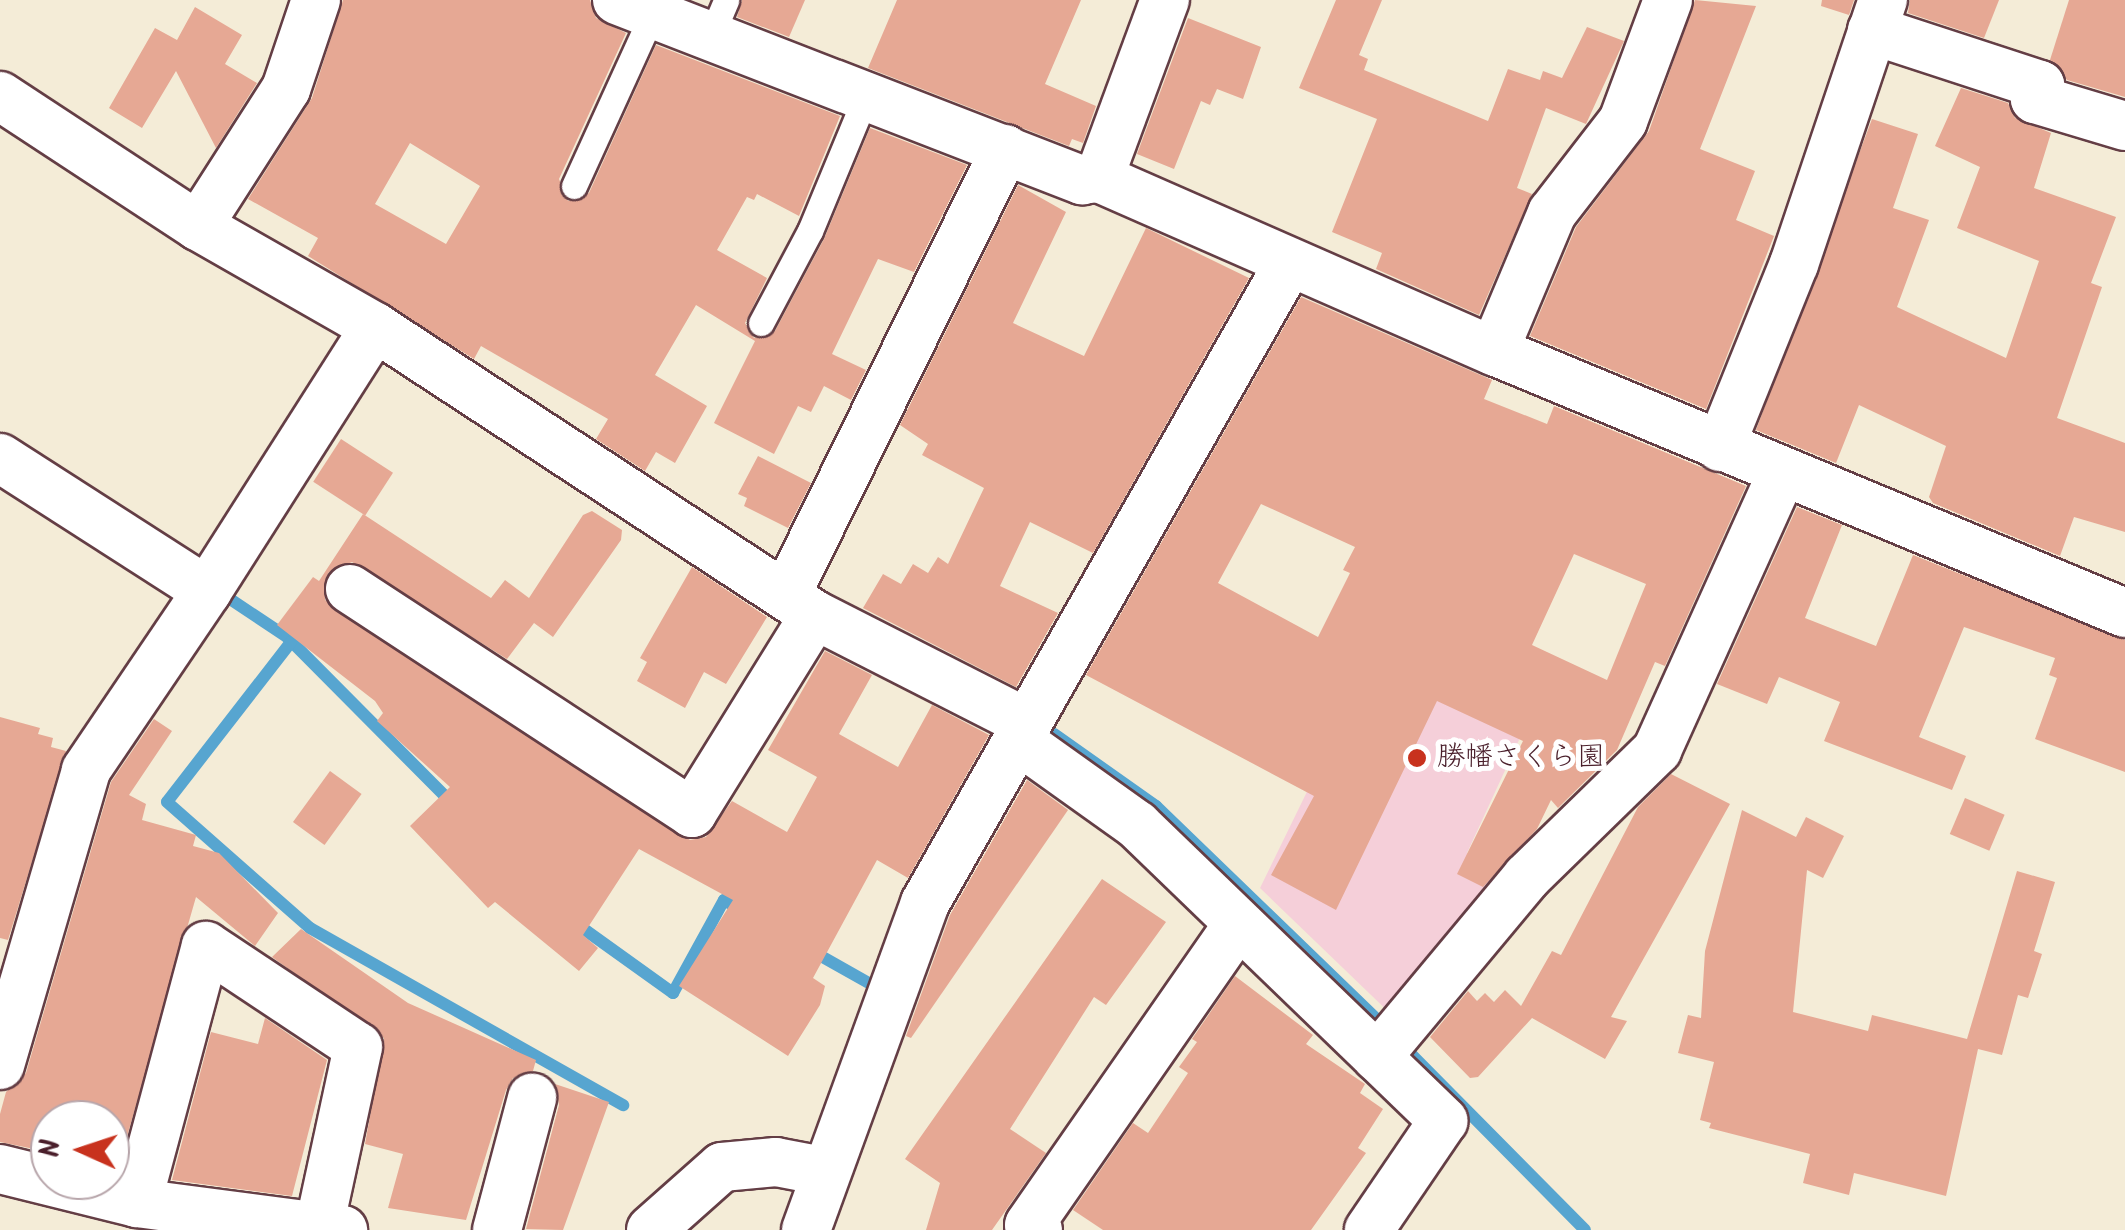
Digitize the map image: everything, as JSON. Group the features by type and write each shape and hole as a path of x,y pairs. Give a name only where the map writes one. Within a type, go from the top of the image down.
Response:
{"street":[{"path":"198,226 286,89 316,0"},
{"path":"1099,178 1165,0"},
{"path":"1494,351 1552,212 1622,121 1668,0"},
{"path":"635,7 718,18 866,96 1082,180 1099,178 1720,447 2125,613"},
{"path":"1720,447 1794,264 1877,15 2040,85 2036,100 2125,126"},
{"path":"0,96 198,226 376,327 800,605 1023,731 1137,825 1238,924 1389,1044 1443,1120 1369,1230"},
{"path":"350,589 692,812 800,605 1004,149"},
{"path":"806,1230 822,1171 925,903 1289,262"},
{"path":"0,1065 86,770 207,591 376,327"},
{"path":"0,458 207,591"},
{"path":"1389,1044 1528,877 1657,750 1782,473"},
{"path":"1038,1230 1029,1225 1238,924"},
{"path":"0,1169 137,1203 331,1228 358,1047 206,946 137,1203"},
{"path":"497,1230 532,1098"},
{"path":"651,1230 722,1168 776,1162 822,1171"}],"lane":[{"path":"574,186 635,7"},
{"path":"761,323 810,231 866,96"}],"shaded area":[{"name":"勝幡さくら園","path":"1402,597 1554,664 1467,853 1517,878 1397,1020 1260,888"}],"building":[{"path":"343,0 590,0 596,18 626,33 559,179 568,201 589,193 656,45 840,116 799,216 757,194 754,200 747,197 717,250 767,278 745,323 754,338 775,331 824,239 870,128 967,165 914,272 878,259 832,354 866,370 851,400 824,386 811,412 798,406 774,454 714,423 755,341 696,305 655,375 707,406 675,463 656,452 645,471 596,439 608,419 481,346 474,359 308,256 318,238 248,199 312,98","holes":["410,143 480,186 446,244 375,204"]},
{"path":"742,0 805,0 789,37 737,17"},
{"path":"897,0 1081,0 1045,84 1096,106 1083,143 1072,139 1069,146 868,68"},
{"path":"1336,0 1382,0 1359,55 1368,59 1364,70 1488,121 1508,69 1540,80 1543,71 1562,78 1587,27 1624,41 1586,124 1546,108 1517,188 1532,194 1479,315 1376,269 1382,253 1332,232 1377,119 1299,88"},
{"path":"1695,0 1756,6 1700,149 1755,171 1736,220 1774,236 1706,409 1530,336 1576,227 1649,131"},
{"path":"1822,0 1854,0 1849,15 1821,6"},
{"path":"1910,0 1999,0 1984,38 1908,13"},
{"path":"2069,0 2125,0 2125,97 2067,80 2050,60"},
{"path":"195,7 242,35 225,64 257,83 216,148 176,71 142,128 109,108 155,28 177,40"},
{"path":"1188,18 1261,47 1243,99 1217,89 1210,105 1201,101 1174,169 1137,154"},
{"path":"1961,88 2008,103 2015,118 2051,133 2034,188 2116,217 2091,283 2102,287 2057,418 2125,443 2125,532 2074,517 2060,556 1933,503 1929,497 1946,446 1859,405 1836,463 1756,430 1872,119 1918,134 1893,208 1929,220 1897,307 2006,358 2039,261 1957,228 1980,167 1935,146"},
{"path":"1018,185 1066,212 1013,323 1084,356 1146,228 1249,278 1093,553 1030,522 1000,586 1058,613 1016,687 863,608 883,574 901,584 913,564 928,573 938,557 948,564 984,488 922,455 928,444 900,425"},
{"path":"1301,297 1492,380 1484,399 1547,424 1554,406 1746,486 1665,666 1655,662 1617,750 1558,808 1551,800 1537,829 1483,887 1457,874 1523,741 1437,701 1336,910 1271,875 1314,796 1086,675","holes":["1261,504 1355,547 1343,570 1350,573 1318,637 1218,583","1574,554 1646,584 1607,680 1532,645"]},
{"path":"341,439 393,473 365,516 313,482"},
{"path":"758,456 811,483 788,528 744,506 747,498 738,494"},
{"path":"1797,507 1842,525 1805,618 1876,646 1913,555 2125,640 2125,772 2035,739 2057,678 2049,675 2055,658 1964,627 1919,737 1966,756 1952,790 1824,741 1840,702 1779,677 1767,704 1717,684"},
{"path":"592,511 622,530 621,540 553,637 534,623 507,659 352,562 328,573 325,600 690,840 706,837 732,801 787,832 817,777 768,750 825,651 872,675 839,734 898,767 932,705 989,735 908,878 877,860 813,978 825,986 820,1005 788,1056 679,986 733,900 639,849 583,935 598,948 579,971 495,902 488,908 410,826 450,787 377,721 383,713 375,701 277,625 313,577 319,581 363,514 491,598 505,580 529,598 583,515"},
{"path":"692,567 767,617 726,684 704,672 685,708 637,681 647,662 640,658"},
{"path":"0,717 40,728 38,734 53,738 51,747 66,751 8,940 0,938"},
{"path":"154,719 172,731 129,795 146,804 142,820 196,835 193,846 219,853 278,913 255,946 196,897 130,1126 130,1100 30,1100 30,1148 0,1142 0,1114 6,1092 26,1073 111,782"},
{"path":"330,771 362,794 325,845 293,822"},
{"path":"1671,774 1730,804 1611,1017 1627,1021 1605,1059 1532,1018 1478,1077 1470,1078 1430,1037 1468,991 1477,1001 1485,993 1494,1002 1505,990 1521,1006 1552,951 1561,955 1638,807"},
{"path":"1027,780 1068,810 911,1038 906,1036 950,915"},
{"path":"1965,798 2005,815 1989,851 1950,834"},
{"path":"1742,810 1796,837 1806,817 1844,836 1823,878 1807,870 1793,1012 1868,1031 1872,1015 1967,1039 2017,871 2055,882 2034,951 2042,954 2028,998 2018,995 2002,1055 1978,1049 1946,1196 1854,1173 1849,1195 1803,1183 1810,1154 1709,1128 1711,1123 1700,1120 1714,1062 1678,1053 1688,1015 1701,1018 1705,951"},
{"path":"1102,879 1166,922 1106,1005 1094,997 1010,1129 1046,1153 992,1230 926,1230 940,1183 905,1159"},
{"path":"301,929 408,1003 536,1060 533,1071 513,1078 506,1090 466,1220 388,1208 403,1154 365,1144 384,1038 272,957"},
{"path":"1235,976 1313,1035 1306,1044 1365,1084 1360,1093 1383,1109 1358,1148 1366,1153 1311,1230 1103,1230 1073,1210 1133,1123 1148,1133 1188,1073 1179,1067 1197,1042 1192,1039"},
{"path":"265,1018 327,1060 292,1196 172,1180 211,1032 258,1044"},
{"path":"555,1084 609,1102 563,1230 526,1229 559,1105"}],"waterway":[{"path":"230,599 287,637 452,803"},
{"path":"291,642 167,802 310,928 623,1105"},
{"path":"1054,734 1156,806 1388,1030"},
{"path":"574,922 673,993 724,900 743,911"},
{"path":"812,951 874,986"},
{"path":"1402,1045 1585,1230"}],"place":[{"name":"勝幡さくら園","path":"1417,758"}]}
